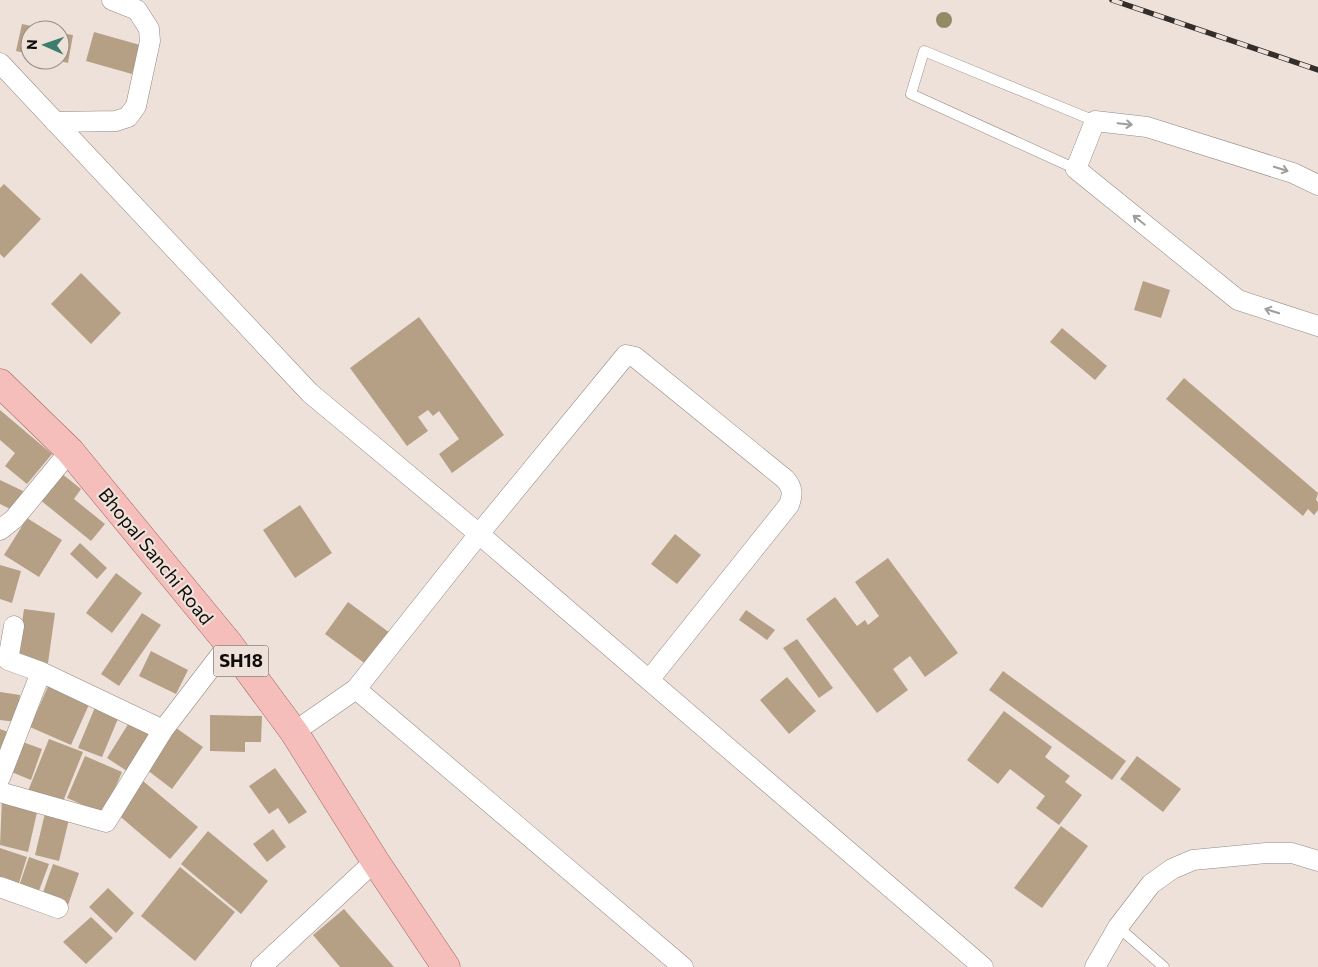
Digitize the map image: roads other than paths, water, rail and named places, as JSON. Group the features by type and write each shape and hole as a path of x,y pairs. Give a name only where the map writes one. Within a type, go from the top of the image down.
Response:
{"main road":[{"name":"Bhopal Sanchi Road","path":"0,383 70,451 228,644 294,732 375,861 446,967"}],"street":[{"path":"55,122 116,121 128,117 136,106 150,41 149,29 137,10 112,0"},
{"path":"0,64 310,393 478,534 983,967"},
{"path":"1318,185 1292,173 1147,127 1095,121 1076,169 1238,300 1318,326"},
{"path":"294,732 356,690 478,534 626,355 635,357 785,479 790,485 793,495 789,505 648,680"},
{"path":"0,530 14,520 70,451"},
{"path":"14,626 8,660 41,672 163,730"},
{"path":"0,792 106,822 163,730 228,644"},
{"path":"0,778 41,672"},
{"path":"356,690 683,967"},
{"path":"1096,967 1118,927 1151,884 1172,869 1194,860 1292,853 1318,861"},
{"path":"262,967 375,861"},
{"path":"0,887 58,908"}],"lane":[{"path":"1076,169 911,94 924,51 1095,121"},
{"path":"1118,927 1164,967"}],"railway":[{"path":"1112,0 1318,70"}]}
